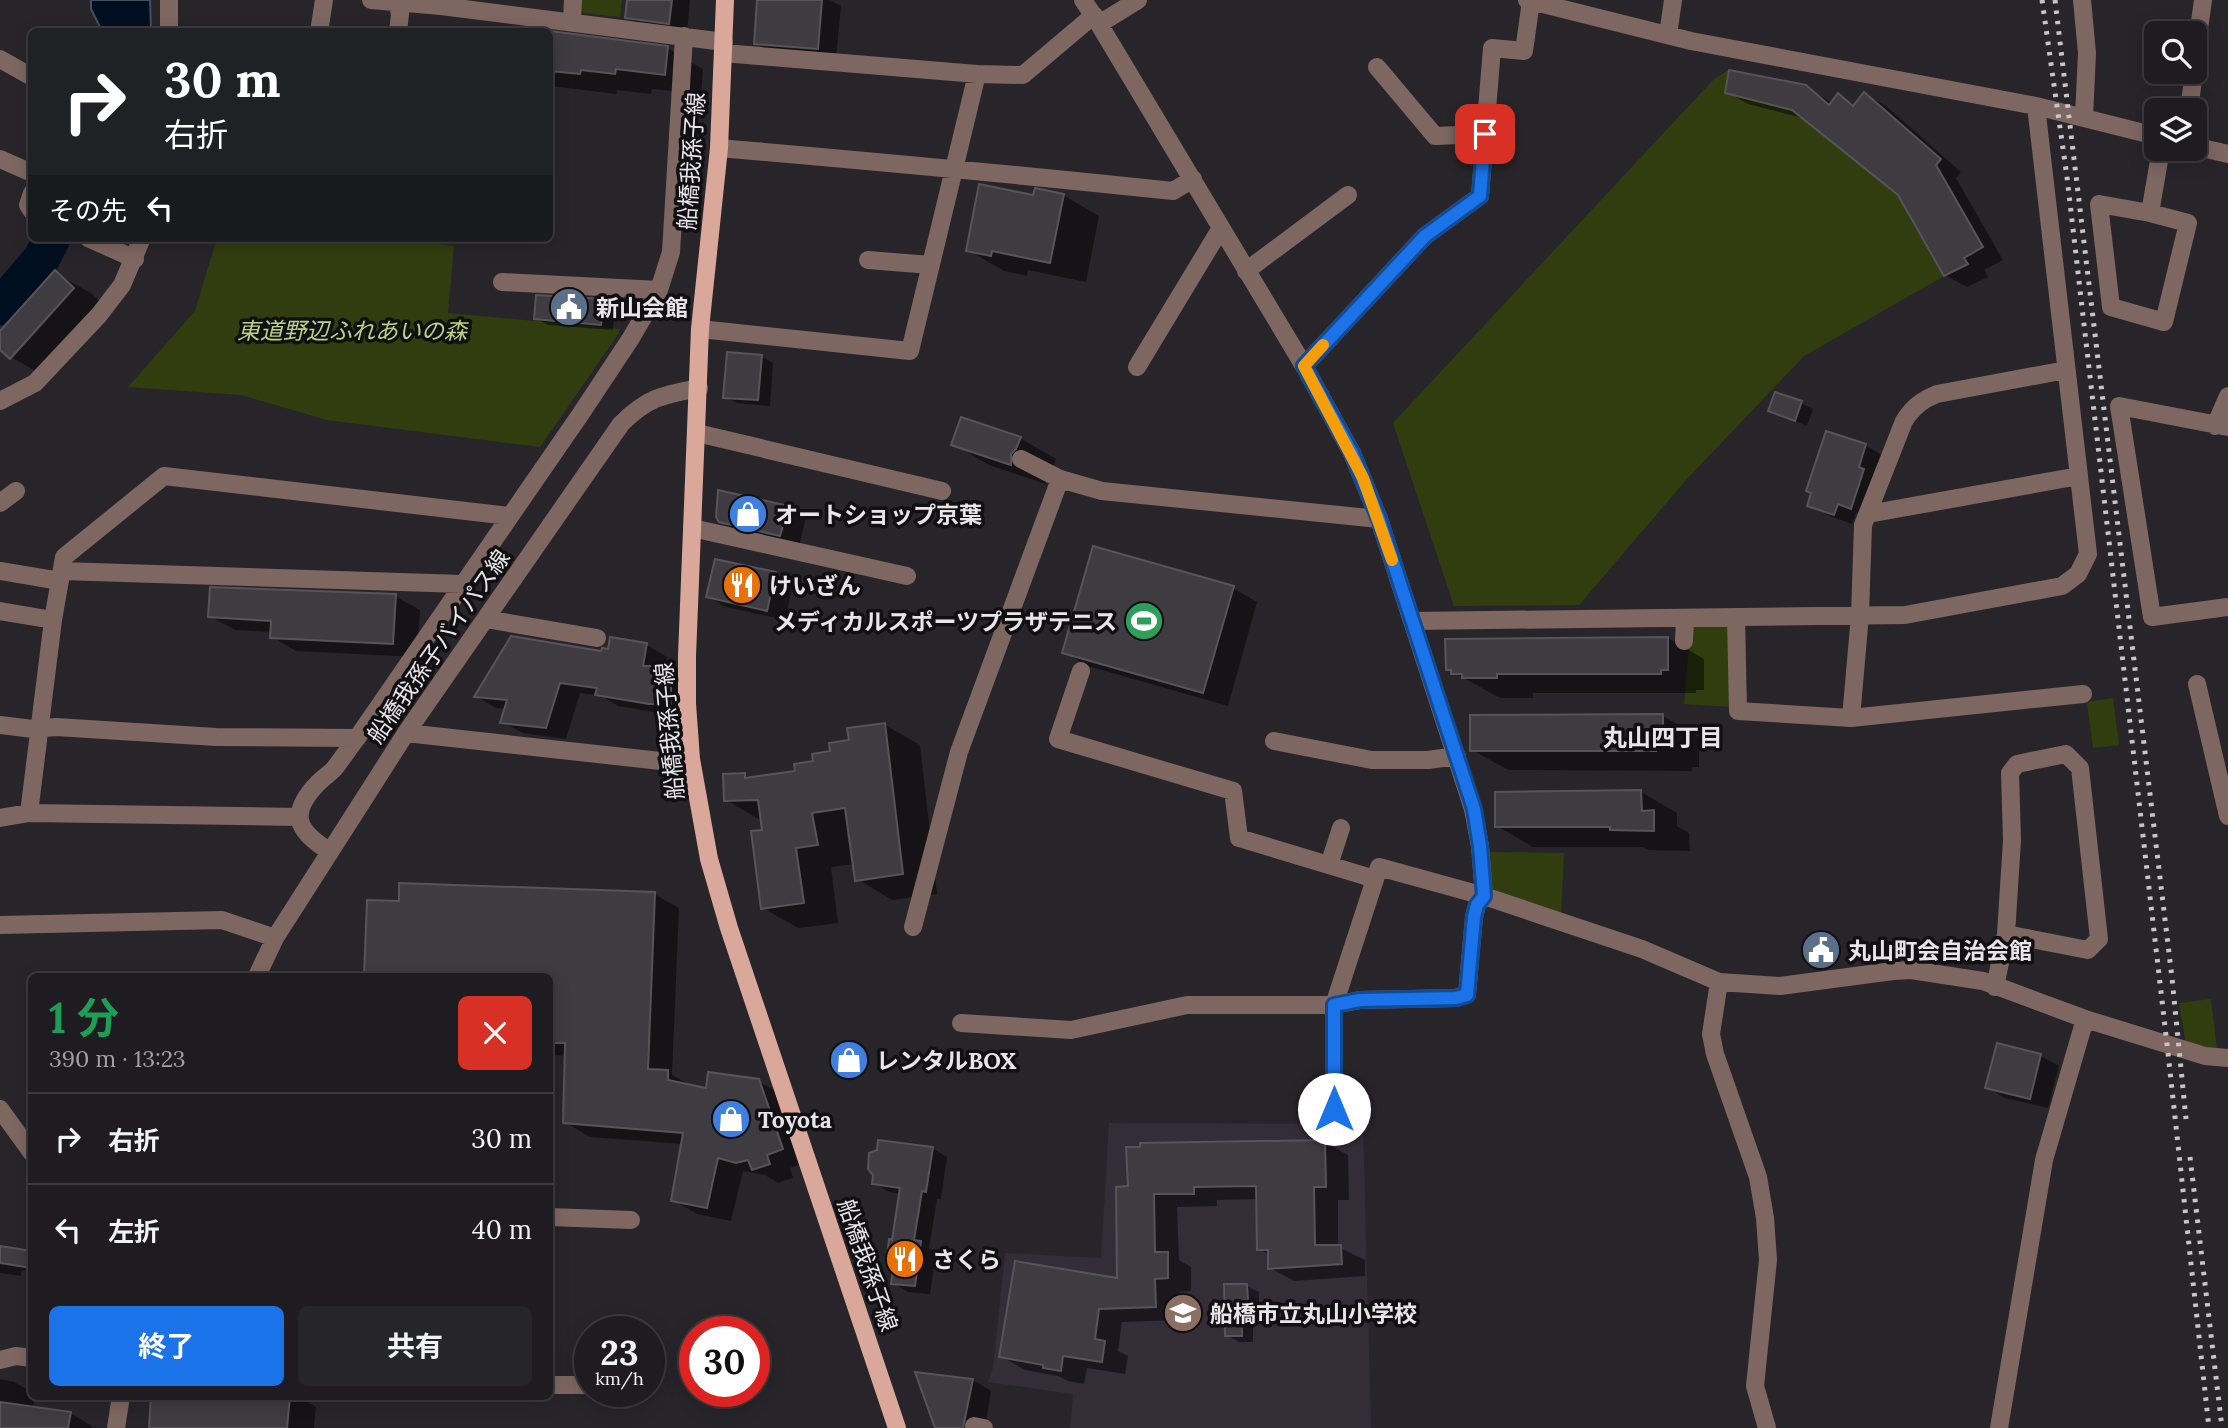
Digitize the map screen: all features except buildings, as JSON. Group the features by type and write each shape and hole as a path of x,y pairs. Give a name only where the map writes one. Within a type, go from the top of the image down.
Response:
{"main road":[{"name":"船橋我孫子線","path":"725,0 719,148 700,329 687,643 687,704 691,759 709,859 729,928 897,1428"}],"street":[{"path":"169,0 169,28"},
{"path":"320,28 324,0"},
{"path":"371,0 483,6 572,22 684,36 724,47 977,74 1023,75 1097,20 1138,0"},
{"path":"572,22 573,0"},
{"path":"961,1023 1071,1030 1187,1005 1334,1005 1360,1000 1456,998 1467,995 1474,917 1477,905 1484,896 1474,809 1379,519 1352,453 1304,366 1193,179 1083,0"},
{"path":"1668,35 1673,0"},
{"path":"2082,0 2087,53 2084,117"},
{"path":"2200,21 2203,0"},
{"path":"397,1 400,14 398,28"},
{"path":"1304,366 1425,236 1480,196 1492,48 1524,51 1535,1 1668,35 2036,106 2144,133"},
{"path":"329,851 309,838 299,817 301,803 332,771 357,738 631,338 659,290 671,252 684,36"},
{"path":"0,59 28,75"},
{"path":"1377,68 1435,136 1485,134"},
{"path":"700,329 910,351 977,74"},
{"path":"1412,621 1905,615 2062,586 2078,574 2088,554 2036,106"},
{"path":"719,148 956,167 1173,191 1193,179"},
{"path":"2207,149 2228,154"},
{"path":"0,159 28,171"},
{"path":"2150,213 2159,161"},
{"path":"1247,271 1348,195"},
{"path":"2099,204 2150,213 2188,223 2164,322 2111,307 2099,204"},
{"path":"1137,366 1221,228"},
{"path":"97,242 135,259"},
{"path":"3,393 35,383 99,315 122,285 141,242"},
{"path":"868,260 931,265"},
{"path":"502,282 659,290"},
{"path":"1851,718 1860,615 1863,525 1904,421 1912,409 1924,399 1937,394 2066,370"},
{"name":"船橋我孫子バイパス線","path":"258,973 275,938 406,733 621,424 639,405 661,396 699,388"},
{"path":"2228,396 2222,427 2119,406 2152,617 2228,607"},
{"path":"697,432 942,491"},
{"path":"1021,459 1060,479 1102,491 1379,519"},
{"path":"29,813 53,620 64,557 164,476 509,516"},
{"path":"1868,514 2079,476"},
{"path":"914,927 959,751 1060,479"},
{"path":"0,503 16,491"},
{"path":"692,528 907,576"},
{"path":"0,572 61,576 462,584"},
{"path":"0,611 53,620"},
{"path":"1736,617 1738,711 1851,718 2083,694"},
{"path":"1684,640 1685,618"},
{"path":"486,619 597,638"},
{"path":"1081,671 1058,739 1233,791 1239,838 1375,879"},
{"path":"2197,684 2228,816"},
{"path":"0,725 216,737 357,738"},
{"path":"406,733 679,763 691,759"},
{"path":"1274,741 1372,760 1457,757"},
{"path":"1995,986 2006,934 2012,840 2010,773 2017,764 2066,754 2080,768 2099,939 2088,950 2006,934"},
{"path":"0,818 29,813 299,817"},
{"path":"1329,865 1341,828"},
{"path":"1334,1109 1334,1005 1379,867 1484,896 1642,949 1719,982 1780,986 1911,970 1983,981 2085,1019 2205,1056 2228,1058"},
{"path":"0,925 222,920 275,938"},
{"path":"1719,982 1711,1034 1714,1055 1758,1177 1765,1218 1768,1260 1755,1386 1767,1428"},
{"path":"1999,1428 2044,1160 2085,1019"},
{"path":"0,1109 28,1148"},
{"path":"553,1217 631,1220"},
{"path":"0,1360 16,1356 28,1358"},
{"path":"553,1385 574,1385"},
{"path":"116,1428 120,1400"}],"shaded area":[{"name":"船橋市立丸山小学校","path":"1109,1123 1363,1124 1371,1428 1070,1428 1073,1394 988,1382 993,1368 1005,1253 1101,1258"}],"green space":[{"path":"578,0 622,0 620,17 584,13 577,4"},
{"path":"1729,70 1726,93 1792,110 1898,195 1944,276 1804,356 1686,480 1579,605 1454,606 1393,423 1714,79"},
{"name":"東道野辺ふれあいの森","path":"216,242 417,242 454,246 448,313 620,329 540,447 327,420 241,395 128,387 195,311"},
{"path":"1731,623 1733,707 1684,704 1691,624"},
{"path":"2113,698 2119,745 2093,748 2087,702"},
{"path":"1490,852 1564,853 1561,914 1490,892"},
{"path":"2211,999 2217,1051 2186,1044 2179,1003"}],"water":[{"path":"91,0 150,0 151,28 100,28 91,9"}],"waterway":[{"path":"0,307 42,258 50,242"}],"railway":[{"path":"2042,0 2067,177 2209,1428"},
{"path":"2055,0 2172,978 2186,1119"},
{"path":"2190,1157 2222,1428"}],"slow traffic":[{"path":"1323,345 1304,366 1352,453 1379,519 1392,560"}],"place":[{"name":"新山会館","path":"569,307"},
{"name":"オートショップ京葉","path":"748,514"},
{"name":"けいざん","path":"742,585"},
{"name":"メディカルスポーツプラザテニス","path":"1144,621"},
{"name":"丸山町会自治会館","path":"1821,950"},
{"name":"レンタルBOX","path":"849,1060"},
{"name":"Toyota","path":"731,1119"},
{"name":"さくら","path":"905,1259"},
{"name":"船橋市立丸山小学校","path":"1183,1313"}],"district":[{"name":"丸山四丁目","path":"1663,737"}],"route":[{"path":"1334,1109 1334,1005 1360,1000 1456,998 1467,995 1474,917 1477,905 1484,896 1474,809 1379,519 1352,453 1304,366 1425,236 1480,196 1485,134"}]}
